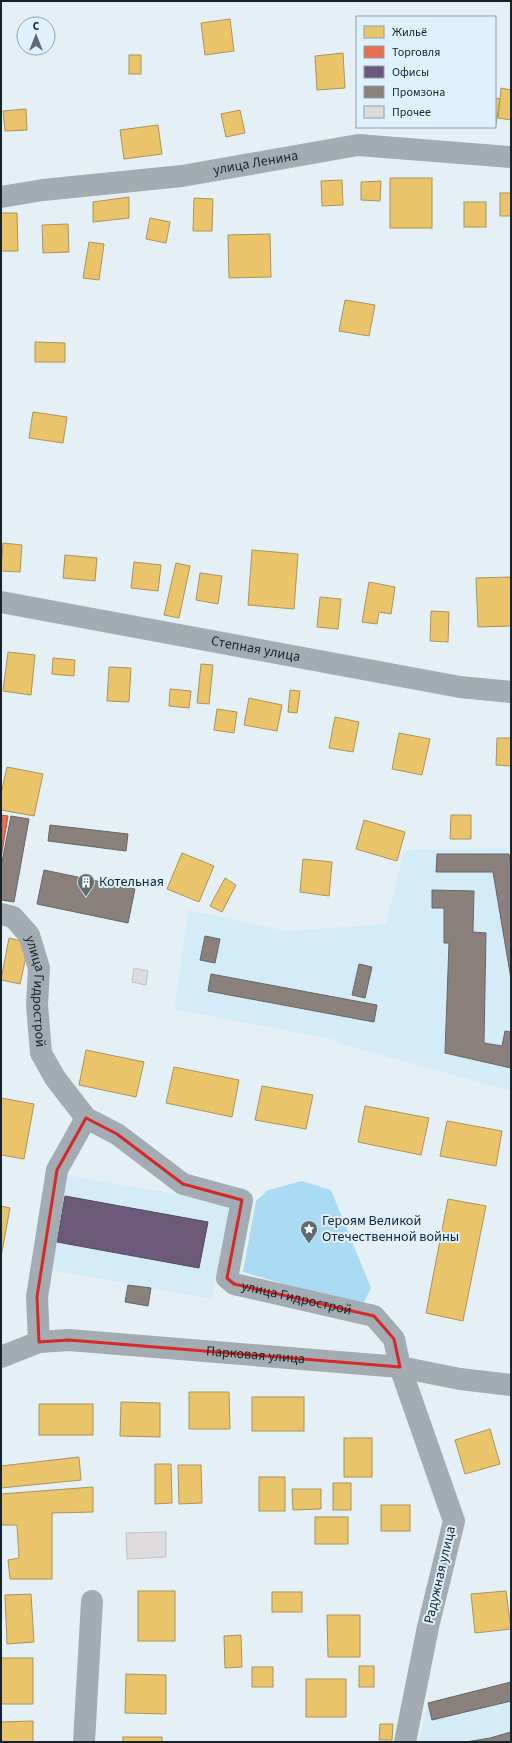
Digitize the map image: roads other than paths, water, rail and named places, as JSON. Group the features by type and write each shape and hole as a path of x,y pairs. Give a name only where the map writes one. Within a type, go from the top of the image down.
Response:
{"street":[{"name":"улица Ленина","path":"1,196 43,190 182,176 358,145 511,158"},
{"name":"Степная улица","path":"1,602 460,687 511,692"},
{"name":"улица Гидрострой","path":"1,914 13,917 29,935 39,968 37,1005 41,1052 54,1078 86,1118 117,1134 183,1184 242,1200 227,1278 234,1284 374,1316 394,1339 400,1367"},
{"path":"39,1342 37,1297 58,1170 86,1118"},
{"name":"Парковая улица","path":"1,1357 39,1342 69,1340 400,1367 460,1380 511,1385"},
{"name":"Радужная улица","path":"400,1367 454,1521 428,1627 405,1742"},
{"path":"84,1742 92,1601"}],"place":[{"name":"Котельная","path":"86,897"},
{"name":"Героям Великой Отечественной войны","path":"309,1244"}]}
